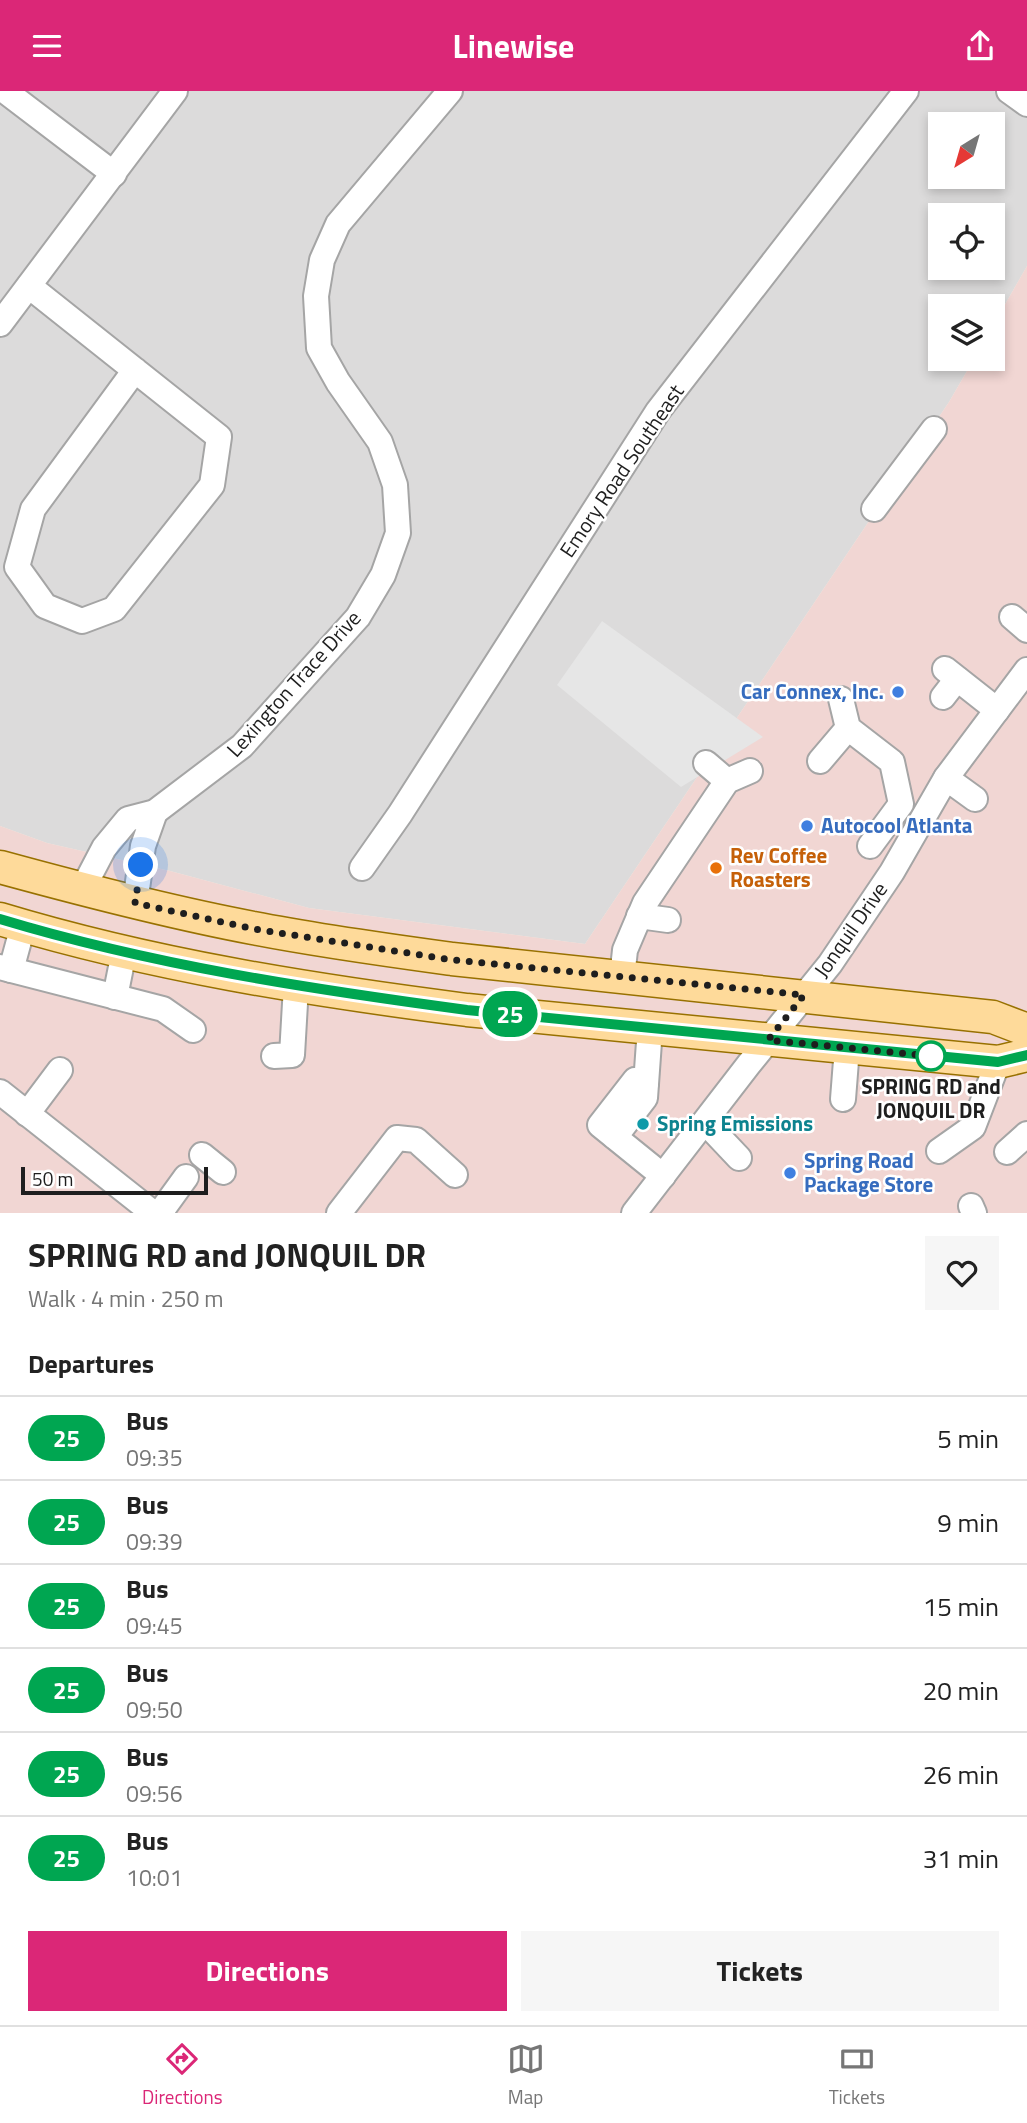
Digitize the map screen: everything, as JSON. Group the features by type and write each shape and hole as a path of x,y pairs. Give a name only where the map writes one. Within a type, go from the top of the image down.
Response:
{"main road":[{"path":"0,867 135,903 254,929 366,947 453,960 993,1017 1027,1030"},
{"path":"11,922 124,951 296,986 467,1010 847,1048 1013,1059"}],"street":[{"path":"5,91 114,174"},
{"path":"0,324 175,91"},
{"name":"Lexington Trace Drive","path":"82,890 104,848 128,819 155,812 242,746 358,617 383,575 398,533 395,485 380,442 319,348 316,296 322,260 338,224 450,91"},
{"name":"Emory Road Southeast","path":"362,868 408,802 658,411 906,91"},
{"path":"1009,91 1027,104"},
{"path":"29,286 135,370 219,437 212,485 114,609 82,621 45,606 17,567 33,509 135,370"},
{"path":"874,509 934,429"},
{"name":"Jonquil Drive","path":"634,1213 830,964 872,903 946,778 1027,670"},
{"path":"949,682 997,710"},
{"path":"841,699 848,727 892,762 901,804 870,846"},
{"path":"820,761 848,727"},
{"path":"706,763 727,781"},
{"path":"622,978 625,950 645,903 727,781 750,771"},
{"path":"946,778 975,800"},
{"path":"135,903 143,846 155,812"},
{"path":"892,817 915,831"},
{"path":"639,916 668,920"},
{"path":"11,922 6,968 163,1009 193,1030"},
{"path":"115,997 124,951"},
{"path":"274,1056 292,1055 296,986"},
{"path":"650,1028 645,1090 635,1080 600,1125 663,1176"},
{"path":"843,1099 847,1048"},
{"path":"939,1151 974,1128 1013,1059"},
{"path":"27,1114 60,1070"},
{"path":"0,1092 153,1213"},
{"path":"705,1122 739,1158"},
{"path":"1007,1151 1027,1134"},
{"path":"339,1213 397,1138 416,1140 455,1175"},
{"path":"202,1155 223,1172"},
{"path":"160,1213 186,1177"}],"shaded area":[{"path":"0,91 994,91 1027,117 1027,266 1005,304 1005,294 928,294 928,371 967,371 949,402 585,944 309,908 170,871 47,843 0,826"},
{"path":"1027,266 1027,1213 0,1213 0,826 47,843 170,871 309,908 585,944 949,402 967,371 1005,371 1005,304"},
{"path":"602,621 763,737 681,787 557,685"}],"bus line":[{"name":"25","path":"0,919 182,965 382,999 467,1010 998,1062 1027,1055"}],"place":[{"name":"Car Connex, Inc.","path":"898,692"},
{"name":"Autocool Atlanta","path":"807,826"},
{"name":"Rev Coffee Roasters","path":"716,868"},
{"name":"SPRING RD and JONQUIL DR","path":"931,1056"},
{"name":"Spring Emissions","path":"643,1124"},
{"name":"Spring Road Package Store","path":"790,1173"}],"route":[{"path":"141,865 135,903 254,929 453,960 804,995 768,1040 931,1056"}]}
